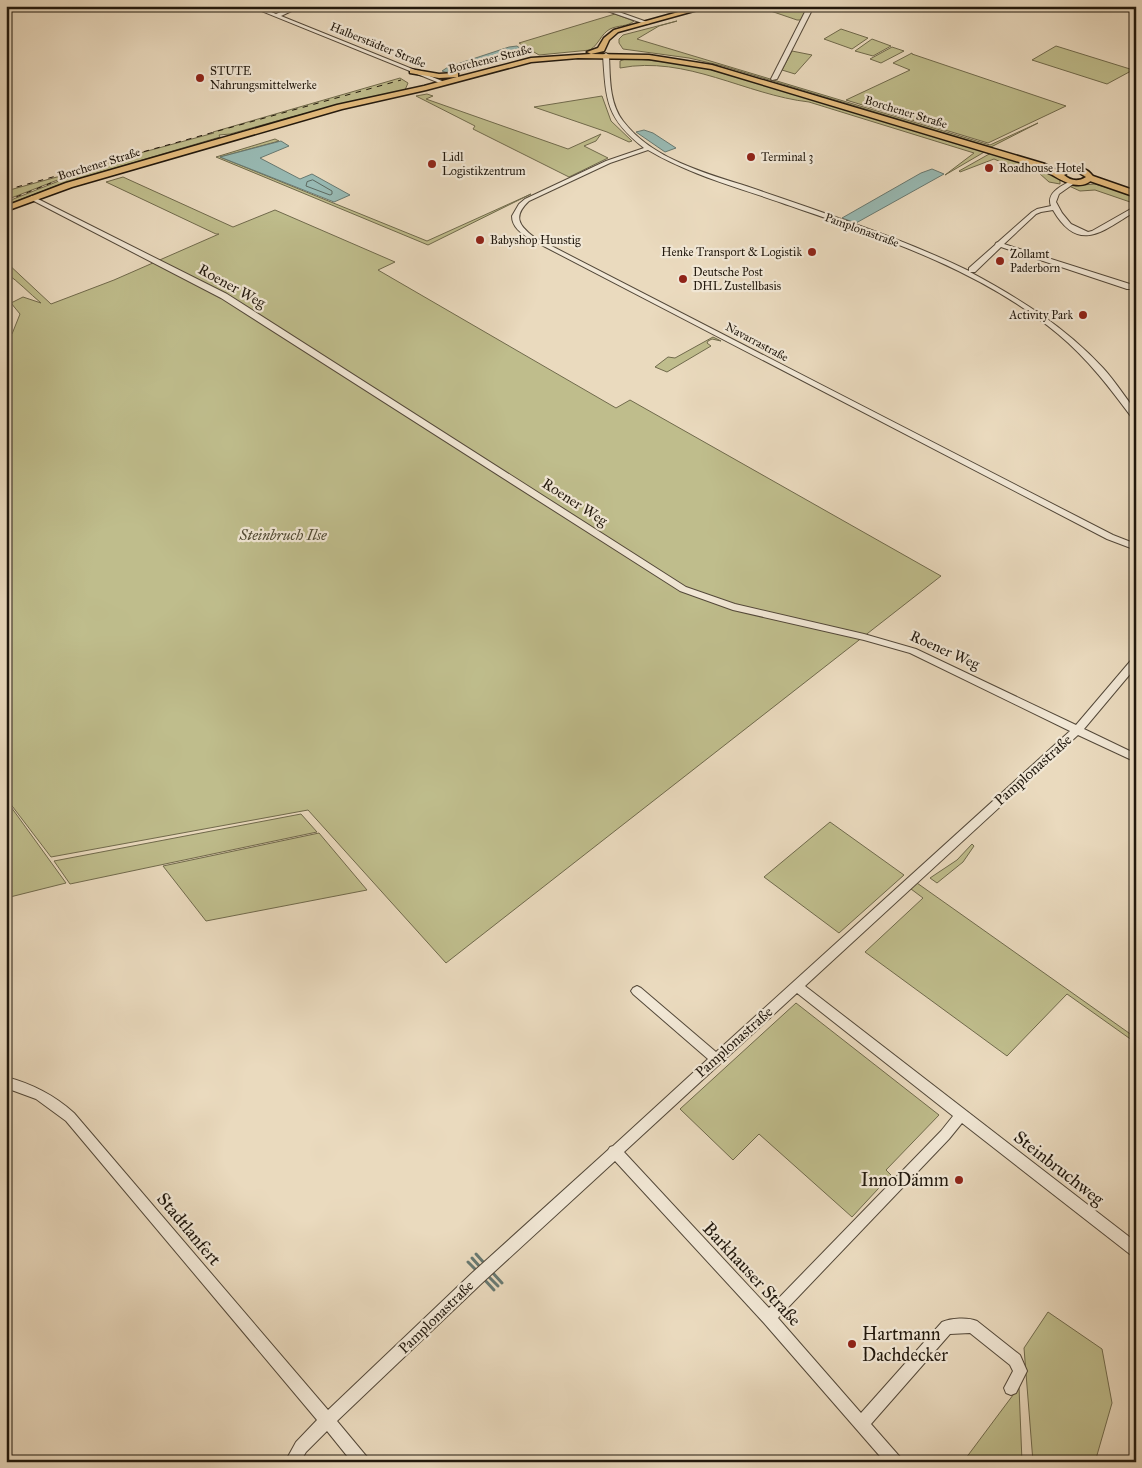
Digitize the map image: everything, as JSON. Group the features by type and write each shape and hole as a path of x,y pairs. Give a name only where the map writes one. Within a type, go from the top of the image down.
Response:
{"highway":[{"path":"1088,180 1136,194"}],"main road":[{"path":"544,58 557,54 598,51 604,47 606,39 616,31 708,6"},
{"path":"606,55 609,37"},
{"path":"616,50 649,57"},
{"name":"Borchener Straße","path":"6,208 69,185 294,120 415,91 477,73 544,58 606,55 649,57 712,67 1042,166 1062,174"},
{"path":"413,72 439,76 477,73"},
{"path":"413,72 424,79 424,83 415,91"},
{"path":"1081,170 1088,174 1088,180 1073,182 1062,174 1081,170"}],"street":[{"name":"Halberstädter Straße","path":"252,6 444,83"},
{"path":"276,16 299,6"},
{"path":"596,6 647,23"},
{"path":"774,79 811,6"},
{"name":"Pamplonastraße","path":"606,55 609,100 614,112 627,130 648,148 702,173 912,248 973,275 1017,301 1067,338 1094,363 1132,404 1136,417"},
{"name":"Navarrastraße","path":"648,148 608,162 527,200 517,210 516,224 532,238 783,369 1110,537 1136,547"},
{"path":"1061,188 1062,174"},
{"path":"1073,182 1061,188 1054,195 1053,202 1055,208 1074,229 1090,234 1136,208"},
{"name":"Roener Weg","path":"32,198 224,296 683,589 733,607 864,637 913,651 1136,758"},
{"path":"972,270 998,244 1034,213 1039,210 1055,208"},
{"path":"998,244 1130,287"},
{"name":"Pamplonastraße","path":"292,1462 301,1447 327,1421 614,1151 1078,729 1136,660"},
{"name":"Steinbruchweg","path":"796,985 1136,1250"},
{"path":"637,991 716,1059"},
{"name":"Stadtlanfert","path":"6,1082 26,1086 42,1094 70,1117 327,1421"},
{"path":"769,1318 945,1136 961,1115"},
{"name":"Barkhauser Straße","path":"614,1151 769,1318 895,1462"},
{"path":"861,1424 947,1327 972,1326 1015,1360 1020,1371 1011,1388"},
{"path":"327,1421 362,1462"}],"green space":[{"path":"756,6 809,6 802,20 797,20"},
{"path":"615,14 634,21 610,29 590,50 539,55 519,43"},
{"path":"677,21 659,26 637,39 990,145 1038,123 991,147 723,66 689,58 623,49 619,43 619,39 623,35"},
{"path":"841,29 868,38 852,49 824,39"},
{"path":"872,39 891,46 873,56 855,51"},
{"path":"1056,46 1130,69 1131,71 1107,84 1032,60"},
{"path":"892,47 904,51 881,63 870,59"},
{"path":"792,51 812,55 795,74 782,70"},
{"path":"912,53 1066,106 988,143 846,100 910,70 893,63"},
{"path":"628,58 684,64 709,69 986,151 945,175 974,153 809,102 762,92 692,71 644,65 620,68 620,61"},
{"path":"400,78 408,83 405,90 291,117 230,134 219,135 220,137 64,183 6,205 6,202 99,165"},
{"path":"427,94 433,96 426,99 568,149 601,134 596,141 584,146 608,158 569,177 473,129 475,126 416,96"},
{"path":"602,96 611,121 632,141 629,142 607,132 534,107"},
{"path":"275,139 279,141 220,157 427,241 531,194 428,245 216,157"},
{"path":"991,153 1045,169 1060,180 1060,184 1049,182 1039,173 1019,167 1015,168 994,159 959,171"},
{"path":"86,169 6,200 6,191"},
{"name":"Steinbruch Ilse","path":"123,177 233,227 275,210 395,262 378,270 616,408 630,400 941,576 446,963 308,810 51,857 6,798 6,337 12,334 20,314 11,303 23,297 41,303 6,273 6,262 51,304 114,280 219,234 106,182"},
{"path":"1095,184 1136,196 1136,204 1095,190 1080,191 1069,186"},
{"path":"713,337 721,341 712,339 708,341 707,343 711,346 667,372 655,367 668,357 675,358"},
{"path":"6,800 66,883 6,898"},
{"path":"301,814 317,832 70,884 54,861"},
{"path":"830,822 904,875 839,933 764,877"},
{"path":"319,833 367,890 206,921 163,866"},
{"path":"972,844 974,846 963,862 937,883 930,878 957,860"},
{"path":"917,883 1136,1038 1136,1043 1067,994 1007,1056 865,952 923,898 911,889"},
{"path":"796,1003 939,1115 886,1170 891,1175 852,1217 759,1134 733,1160 680,1109"},
{"path":"1048,1312 1102,1349 1112,1403 1095,1462 1033,1462 1024,1348"},
{"path":"1019,1387 1022,1462 963,1462"}],"water":[{"path":"517,46 521,49 517,52 468,70 458,72 442,71 448,67"},
{"path":"644,130 653,133 676,148 665,152 636,132"},
{"path":"281,141 289,146 260,158 300,179 312,174 350,195 334,202 220,157"},
{"path":"932,169 944,174 856,223 842,218 921,173"}],"waterway":[{"path":"476,1254 485,1264"},
{"path":"472,1258 481,1268"},
{"path":"468,1262 478,1272"},
{"path":"492,1272 502,1283"},
{"path":"488,1276 498,1286"},
{"path":"483,1278 494,1290"}],"railway":[{"path":"6,190 401,80"},
{"path":"6,201 51,183"}],"place":[{"name":"STUTE Nahrungsmittelwerke","path":"200,78"},
{"name":"Terminal 3","path":"751,157"},
{"name":"Lidl Logistikzentrum","path":"432,164"},
{"name":"Roadhouse Hotel","path":"989,168"},
{"name":"Babyshop Hunstig","path":"480,240"},
{"name":"Henke Transport & Logistik","path":"812,252"},
{"name":"Zollamt Paderborn","path":"1000,261"},
{"name":"Deutsche Post DHL Zustellbasis","path":"683,279"},
{"name":"Activity Park","path":"1083,315"},
{"name":"InnoDämm","path":"959,1180"},
{"name":"Hartmann Dachdecker","path":"852,1344"}]}
